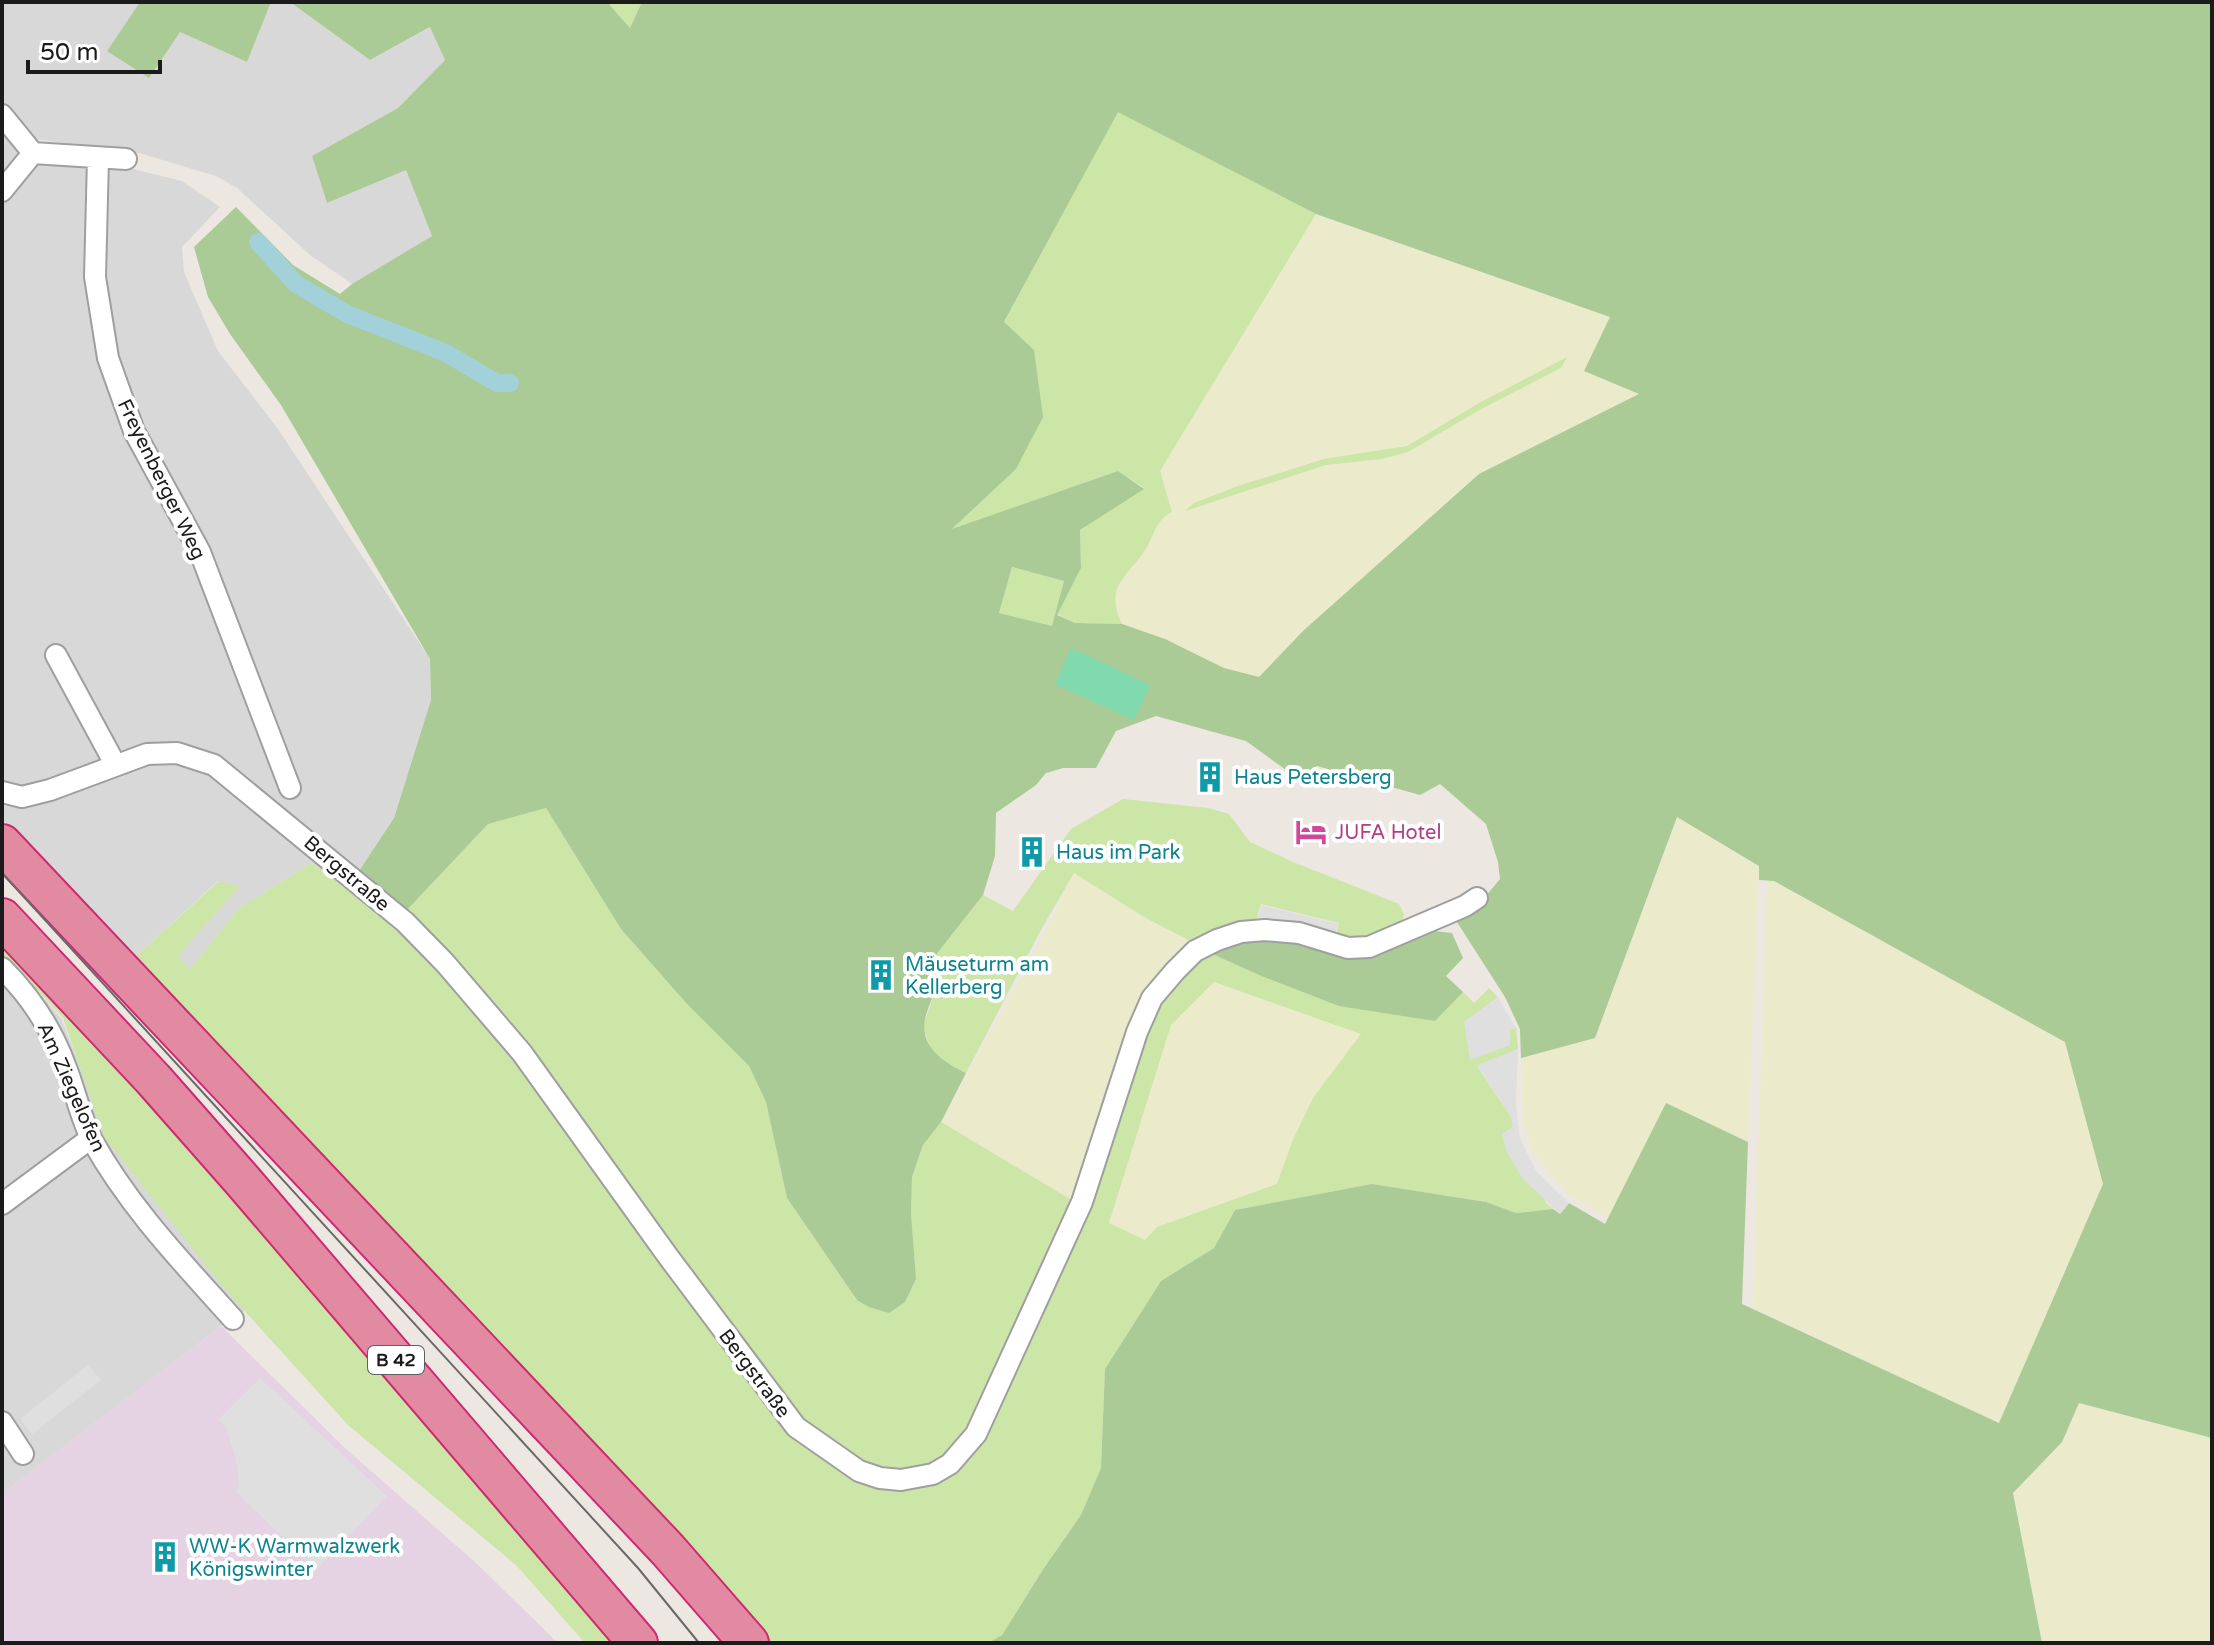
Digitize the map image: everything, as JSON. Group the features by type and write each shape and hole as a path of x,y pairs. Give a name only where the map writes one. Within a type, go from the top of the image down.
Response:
{"highway":[{"path":"2,844 657,1538 749,1643"},
{"name":"B 42","path":"2,918 163,1090 638,1643"}],"street":[{"path":"2,115 33,153 126,159"},
{"path":"2,191 33,153"},
{"name":"Freyenberger Weg","path":"98,158 95,277 108,358 134,431 200,552 290,788"},
{"path":"56,655 115,764"},
{"name":"Bergstraße","path":"2,792 22,797 50,790 147,754 177,753 214,765 405,922 445,963 522,1053 667,1255 796,1427 859,1471 880,1478 901,1480 933,1474 950,1464 976,1434 1082,1202 1137,1032 1152,998 1195,951 1229,936 1265,930 1299,933 1348,948 1369,947 1477,898"},
{"name":"Am Ziegelofen","path":"2,968 26,992 55,1040 91,1138 127,1194 233,1319"},
{"path":"2,1204 91,1138"},
{"path":"2,1422 23,1454"}],"shaded area":[{"path":"2,2 140,2 107,51 180,32 247,62 271,2 290,2 370,60 431,27 445,60 398,108 312,156 327,203 406,170 432,236 352,284 310,255 237,188 216,176 139,153 35,139 2,182"},
{"path":"36,163 129,168 182,181 220,207 182,247 184,272 218,351 278,429 430,659 431,700 394,818 359,871 345,888 311,863 238,909 190,969 177,956 239,886 218,881 136,956 2,820 2,197"},
{"path":"1262,905 1338,924 1335,935 1257,921"},
{"path":"2,951 61,1018 108,1136 246,1310 2,1494"},
{"path":"1498,997 1516,1028 1510,1029 1510,1045 1470,1060 1464,1022"},
{"path":"1518,1049 1516,1105 1520,1139 1536,1171 1569,1203 1560,1214 1523,1179 1507,1153 1502,1134 1513,1126 1511,1117 1477,1065"},
{"path":"221,1326 346,1449 476,1563 558,1643 2,1643 2,1494"},
{"path":"88,1365 101,1380 32,1434 20,1419"},
{"path":"260,1378 387,1496 316,1570 237,1493 239,1481 235,1456 226,1428 219,1419"}],"green space":[{"path":"140,2 271,2 247,62 180,32 149,78 107,51"},
{"path":"290,2 607,2 630,28 642,2 2212,2 2212,1438 2079,1403 2062,1442 2013,1493 2042,1643 988,1643 1002,1635 1081,1515 1101,1468 1105,1369 1161,1281 1214,1248 1235,1210 1372,1184 1486,1202 1516,1213 1553,1209 1560,1214 1569,1203 1605,1224 1666,1103 1748,1142 1742,1304 1999,1423 2103,1184 2065,1042 1774,881 1759,880 1759,866 1677,817 1595,1038 1521,1058 1520,1029 1505,997 1457,922 1475,909 1500,879 1486,824 1440,784 1420,795 1317,766 1297,778 1246,741 1156,716 1116,731 1096,768 1063,768 1046,773 1036,785 996,813 995,856 983,895 935,956 937,984 924,1023 925,1033 939,1057 966,1073 941,1122 923,1145 912,1177 911,1214 916,1279 905,1302 889,1313 869,1307 857,1300 787,1198 766,1102 749,1066 687,1004 621,929 546,808 488,824 406,911 359,871 394,818 431,700 430,659 281,405 230,334 208,297 194,247 236,207 293,265 340,294 432,236 406,170 327,203 312,156 398,108 445,60 430,27 370,60","holes":["1118,112 1316,214 1610,317 1584,371 1639,394 1479,474 1303,631 1259,677 1224,668 1165,639 1122,624 1075,623 1057,615 1081,568 1080,530 1144,489 1118,471 952,529 1016,469 1043,417 1034,350 1004,322","1012,567 1064,581 1052,626 999,613"]},
{"path":"607,2 642,2 630,28"},
{"path":"1118,111 1316,214 1160,471 1172,512 1159,523 1147,547 1117,590 1115,599 1122,624 1075,623 1057,614 1081,568 1080,530 1144,488 1118,471 950,531 1016,469 1034,350 1004,323"},
{"path":"1316,214 1611,317 1640,394 1479,474 1303,631 1259,677 1224,668 1165,639 1122,624 1116,610 1115,592 1164,517 1159,472","holes":["1566,358 1561,368 1483,408 1408,452 1382,459 1326,465 1200,506 1238,486 1324,459 1407,446 1479,403"]},
{"path":"1567,357 1561,368 1483,408 1408,452 1382,459 1326,465 1185,511 1194,503 1238,486 1324,459 1407,446 1479,403"},
{"path":"1012,567 1064,581 1052,627 999,613"},
{"path":"1071,648 1150,685 1134,720 1055,684"},
{"path":"1123,799 1208,808 1229,814 1250,842 1399,904 1404,914 1402,923 1358,941 1336,936 1339,923 1261,904 1256,922 1194,943 1144,917 1074,873 966,1073 945,1063 931,1049 923,1027 937,986 935,956 983,895 1013,911 1071,829"},
{"path":"546,808 621,929 687,1004 749,1066 766,1102 787,1198 857,1300 905,1302 916,1279 911,1214 912,1177 923,1145 941,1122 1075,1202 971,1429 958,1446 927,1468 882,1472 853,1459 802,1422 406,911 488,824"},
{"path":"1677,817 1759,867 1748,1142 1666,1104 1607,1218 1568,1194 1533,1152 1523,1123 1521,1058 1595,1038"},
{"path":"311,863 407,934 491,1025 792,1435 817,1455 855,1477 952,1474 982,1440 1155,999 1208,952 1259,975 1434,1021 1463,992 1474,1003 1489,988 1498,997 1464,1022 1516,1028 1518,1049 1477,1066 1511,1117 1546,1203 1553,1209 1516,1213 1486,1202 1372,1184 1235,1210 1214,1248 1161,1281 1105,1369 1101,1468 1081,1515 1002,1635 988,1643 769,1643 136,956 219,881 240,886 178,956 190,969 238,909","holes":["1214,982 1361,1034 1313,1098 1277,1184 1157,1227 1145,1240 1109,1223 1171,1025"]},
{"path":"1074,873 1144,917 1194,943 1075,1202 941,1122 1046,931"},
{"path":"1767,880 1774,881 2065,1042 2103,1184 1999,1423 1753,1308"},
{"path":"1424,930 1452,933 1463,958 1446,976 1463,992 1435,1021 1339,1006 1208,952 1229,942 1263,938 1298,942 1326,951"},
{"path":"2,939 618,1643 585,1643 516,1565 348,1425 223,1287 104,1137 63,1018 2,952"},
{"path":"1215,982 1361,1034 1313,1098 1277,1184 1157,1227 1146,1240 1109,1223 1171,1025"},
{"path":"2079,1403 2212,1438 2212,1643 2042,1643 2013,1492 2062,1442"}],"waterway":[{"path":"258,242 296,284 347,314 446,353 497,383 510,383"}],"tram line":[{"path":"2,873 638,1568 699,1643"}],"place":[{"name":"Haus Petersberg","path":"1210,777"},
{"name":"JUFA Hotel","path":"1311,832"},
{"name":"Haus im Park","path":"1032,852"},
{"name":"Mäuseturm am Kellerberg","path":"881,975"},
{"name":"WW-K Warmwalzwerk Königswinter","path":"165,1557"}]}
